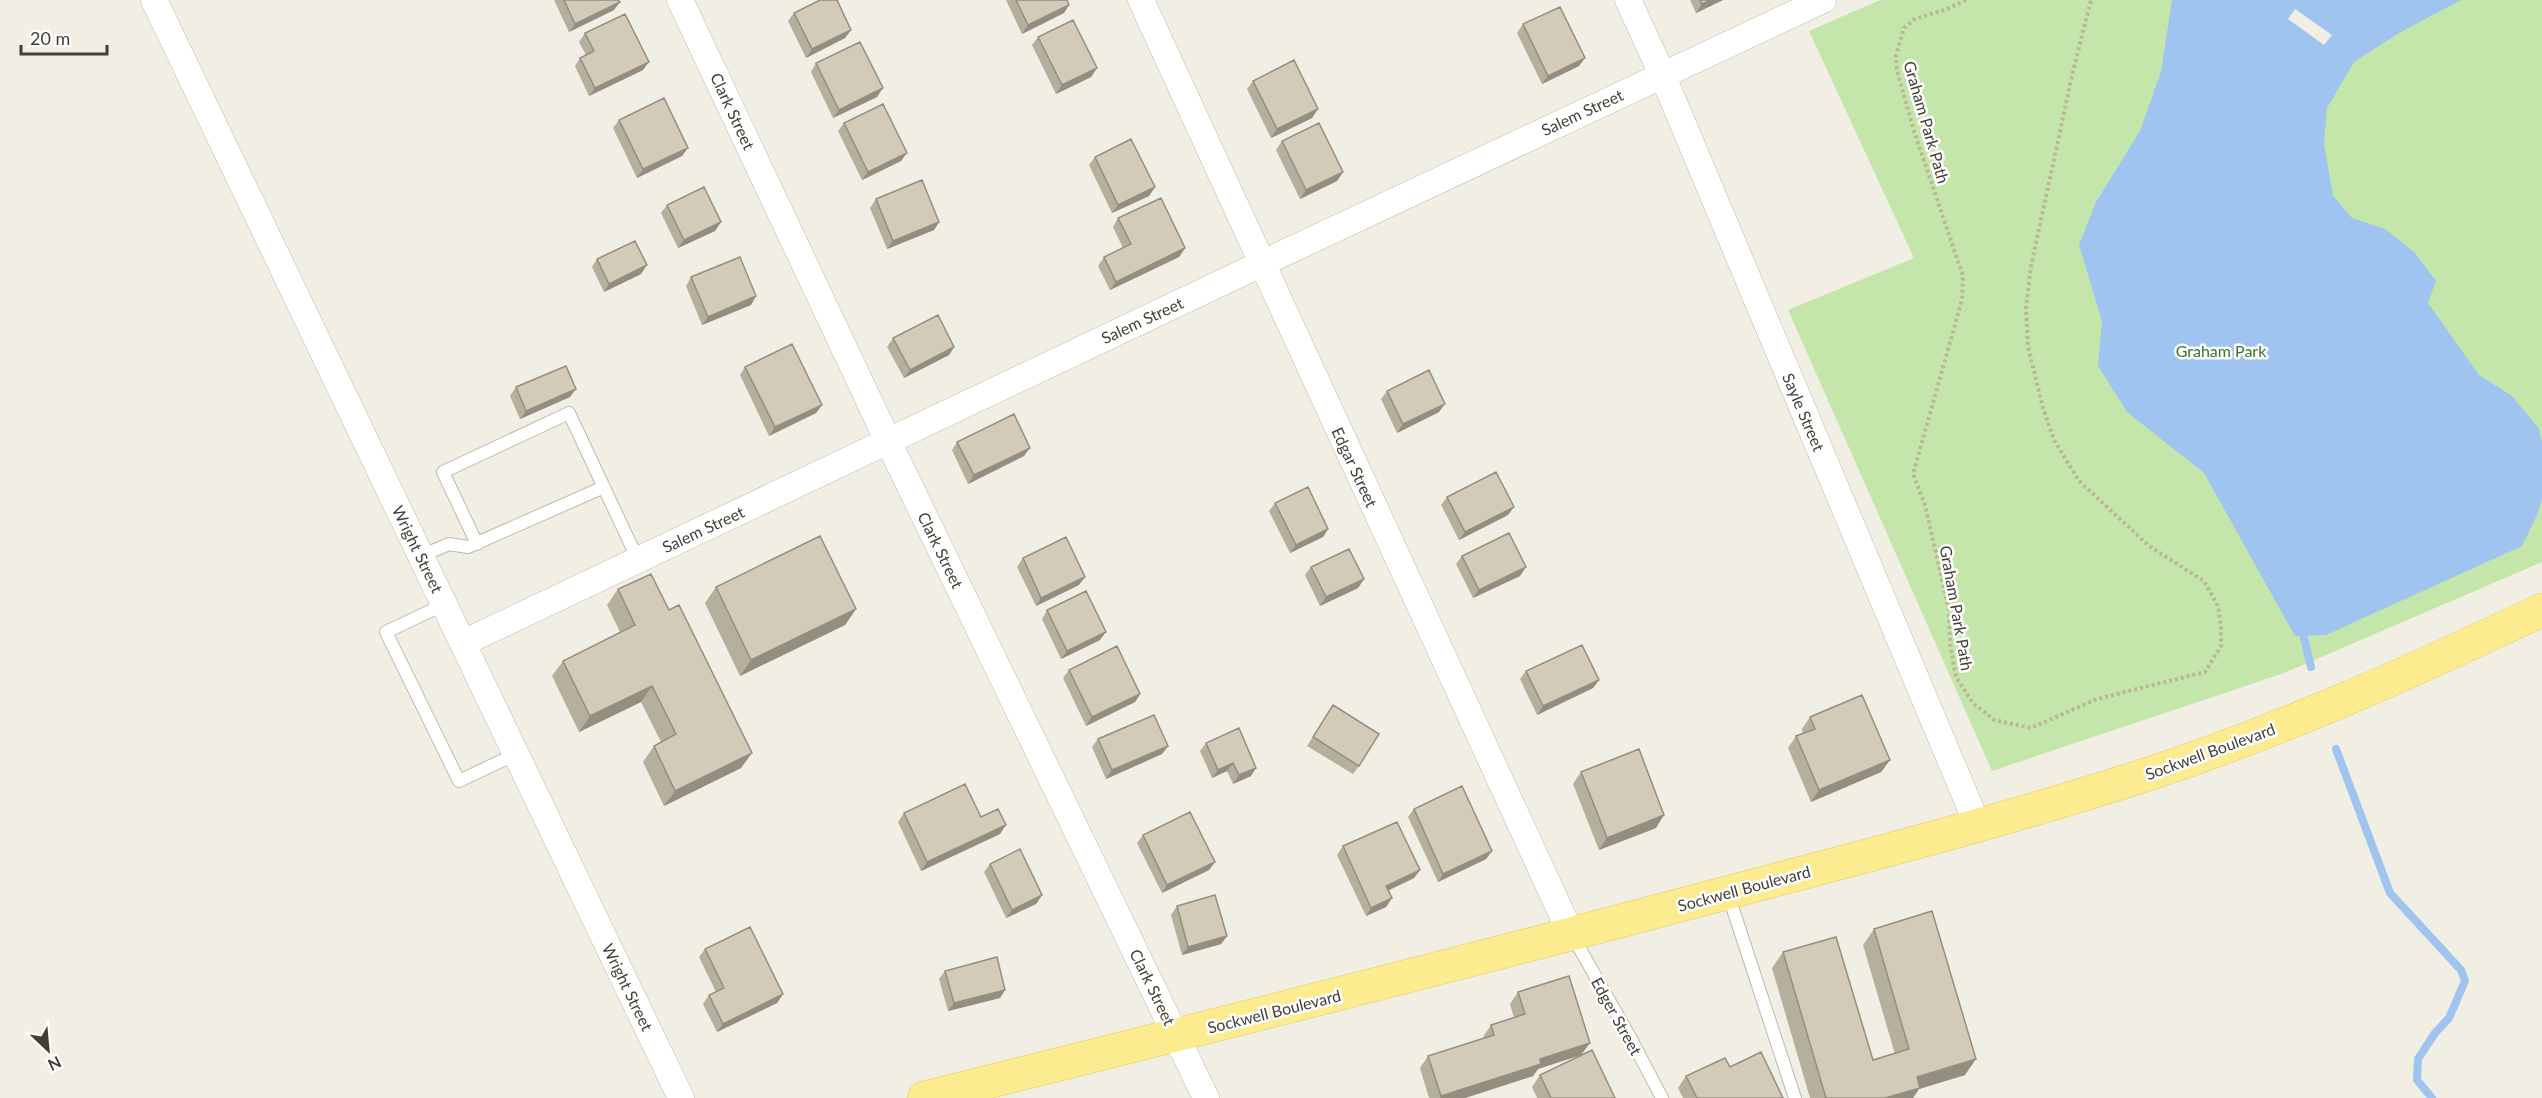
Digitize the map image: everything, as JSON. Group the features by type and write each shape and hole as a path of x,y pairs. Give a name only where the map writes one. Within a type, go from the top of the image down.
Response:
{"main road":[{"name":"Sockwell Boulevard","path":"924,1098 1571,934 1978,826 2136,778 2226,746 2388,681 2542,610"}],"street":[{"name":"Wright Street","path":"154,0 681,1098"},
{"name":"Clark Street","path":"680,0 888,441 1206,1098"},
{"name":"Edgar Street","path":"1141,0 1571,934"},
{"name":"Sayle Street","path":"1628,0 1662,74 1978,826"},
{"name":"Salem Street","path":"463,643 1662,74 1823,0"}],"lane":[{"path":"477,544 443,472 569,413 638,560"},
{"path":"421,556 449,544 468,547 477,544 604,487"},
{"path":"445,604 386,632 459,781 516,754"},
{"path":"1728,892 1795,1098"},
{"name":"Edger Street","path":"1571,934 1662,1098"}],"path":[{"name":"Graham Park Path","path":"1966,0 1947,9 1915,19 1904,28 1896,56 1897,71 1916,134 1963,276 1962,300 1913,474 1925,505 1949,610 1950,644 1956,677 1972,702 1994,720 2031,728 2097,699 2205,672 2221,646 2218,606 2204,581 2149,546 2079,480 2054,440 2043,408 2028,347 2026,307 2031,266 2091,0"}],"green space":[{"name":"Graham Park","path":"1880,0 2542,0 2542,562 2284,673 1992,771 1788,310 1914,258 1809,31"}],"water":[{"path":"2172,0 2461,0 2399,33 2354,62 2327,108 2324,144 2333,196 2352,218 2385,229 2415,253 2436,281 2428,303 2479,375 2512,396 2539,429 2542,442 2542,499 2522,546 2326,635 2295,636 2204,473 2127,412 2098,366 2102,321 2079,245 2096,202 2140,131 2161,72"}],"pier":[{"path":"2295,9 2332,35 2324,45 2288,19"}],"building":[{"path":"564,0 618,0 620,2 575,24"},
{"path":"820,0 837,0 851,30 812,49 794,13"},
{"path":"1016,0 1067,0 1069,5 1028,25"},
{"path":"1560,7 1585,58 1548,76 1523,24"},
{"path":"625,14 649,62 595,88 580,58 594,51 585,33"},
{"path":"1073,20 1097,68 1062,85 1038,37"},
{"path":"860,42 883,88 839,110 816,63"},
{"path":"1294,60 1318,109 1277,129 1253,81"},
{"path":"664,98 688,148 643,169 619,120"},
{"path":"883,104 907,153 868,172 844,123"},
{"path":"1319,123 1343,172 1306,190 1282,141"},
{"path":"1131,139 1155,187 1118,205 1095,157"},
{"path":"922,180 939,222 893,241 876,199"},
{"path":"704,187 721,222 684,240 667,205"},
{"path":"1161,198 1185,248 1116,282 1104,257 1131,244 1118,218"},
{"path":"635,241 647,265 609,284 597,259"},
{"path":"740,257 756,296 708,317 691,277"},
{"path":"938,315 954,347 910,370 893,338"},
{"path":"792,344 822,405 775,427 745,367"},
{"path":"566,366 576,389 526,411 516,387"},
{"path":"1429,370 1445,404 1403,424 1387,391"},
{"path":"1014,414 1030,448 974,475 957,442"},
{"path":"1496,472 1514,507 1465,532 1447,497"},
{"path":"1308,487 1328,529 1296,545 1275,503"},
{"path":"1509,533 1526,567 1479,590 1462,556"},
{"path":"820,536 856,609 751,660 716,587"},
{"path":"1066,537 1085,577 1041,598 1023,558"},
{"path":"1349,549 1364,579 1326,597 1311,567"},
{"path":"651,574 669,610 679,605 752,753 675,791 654,746 676,734 652,686 590,716 563,661 635,625 618,589"},
{"path":"1086,591 1106,632 1067,651 1047,610"},
{"path":"1582,645 1599,680 1543,706 1526,671"},
{"path":"1117,646 1140,694 1092,717 1069,670"},
{"path":"1862,695 1890,760 1819,790 1796,736 1815,729 1810,717"},
{"path":"1333,705 1379,734 1359,766 1313,737"},
{"path":"1154,715 1168,746 1112,770 1098,739"},
{"path":"1239,728 1256,768 1239,775 1233,763 1218,770 1206,743"},
{"path":"1639,749 1664,815 1607,838 1581,772"},
{"path":"965,784 981,817 998,809 1006,825 927,862 904,813"},
{"path":"1462,786 1492,851 1443,874 1414,809"},
{"path":"1190,812 1215,862 1167,885 1143,835"},
{"path":"1397,822 1420,870 1386,886 1392,898 1371,908 1343,846"},
{"path":"1020,849 1042,895 1012,910 990,864"},
{"path":"1215,895 1227,936 1188,947 1177,906"},
{"path":"1932,911 1976,1059 1917,1077 1920,1088 1885,1098 1826,1098 1783,952 1836,937 1873,1060 1909,1049 1874,929"},
{"path":"750,927 783,994 723,1024 709,995 724,988 705,949"},
{"path":"997,957 1005,990 954,1003 945,971"},
{"path":"1569,976 1590,1043 1540,1059 1541,1064 1441,1096 1428,1056 1494,1035 1491,1025 1525,1014 1518,992"},
{"path":"1592,1050 1615,1098 1551,1098 1540,1075"},
{"path":"1761,1052 1783,1098 1697,1098 1686,1076 1725,1058 1730,1067"}],"waterway":[{"path":"2301,626 2311,667"},
{"path":"2336,749 2390,893 2461,970 2465,981 2449,1018 2435,1033 2418,1059 2417,1080 2432,1098"}]}
